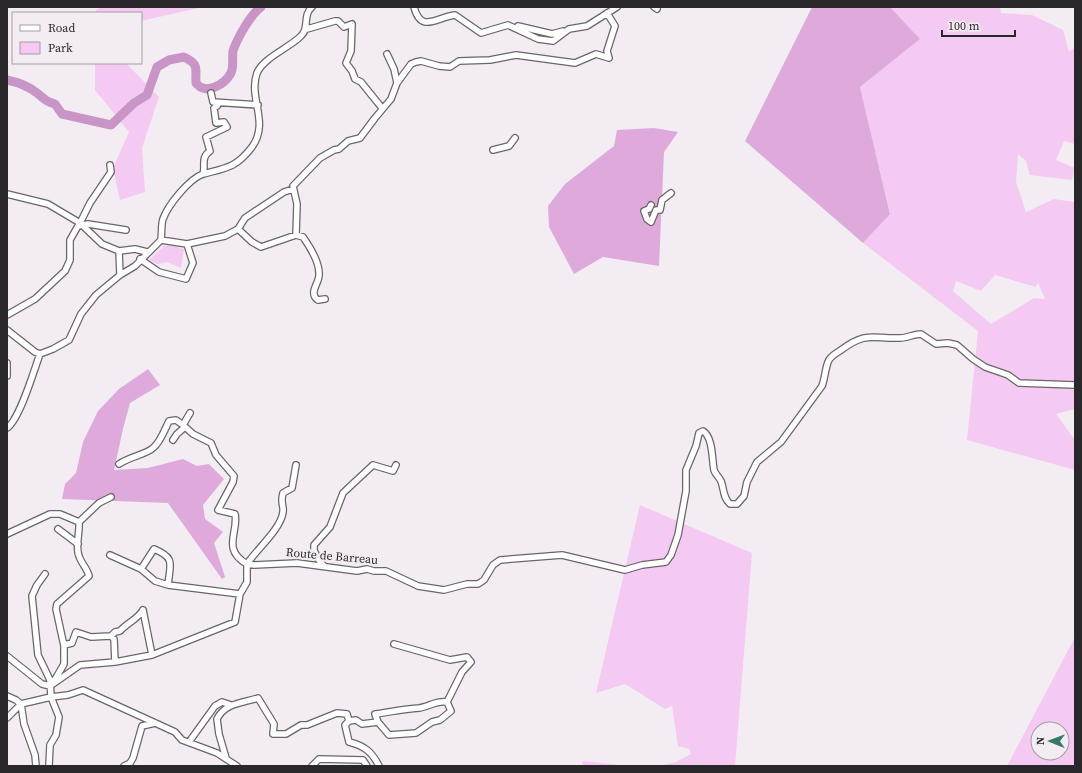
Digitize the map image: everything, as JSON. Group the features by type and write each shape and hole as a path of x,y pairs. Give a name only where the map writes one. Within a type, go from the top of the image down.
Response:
{"street":[{"path":"7,428 12,424 27,390 40,354 61,346 69,340 80,314 96,295 120,275 135,266 147,252 161,240 163,220 167,210 189,183 203,174 227,169 250,149 260,134 256,86 257,74 262,64 302,36 307,29 307,14 312,7"},
{"path":"414,7 418,18 424,22 432,22 455,15 481,33 500,26 513,26 529,35 547,41 553,41 570,29 587,26 617,7"},
{"path":"161,240 187,244 225,236 238,229 245,218 281,194 293,189 297,181 320,158 334,150 339,149 348,141 360,138 382,108 391,100 398,83 411,64 421,61 438,66 450,67 459,61 490,60 516,55 575,63 596,54 609,58 607,51 615,26 608,13"},
{"path":"307,29 335,21 338,21 344,27 352,24 351,51 346,63 352,71 355,80 361,82 382,108"},
{"path":"387,54 394,69 398,83"},
{"path":"203,174 203,161 206,154 210,151 206,137 227,127 224,122 216,123 214,108 217,106 213,102 212,93"},
{"path":"215,103 258,106"},
{"path":"493,150 509,146 515,138"},
{"path":"7,315 35,299 65,271 70,260 70,240 78,226 81,224 90,203 111,172 110,165"},
{"path":"293,189 297,204 296,235"},
{"path":"651,205 649,209 644,211 647,219 651,222 654,213 660,210 662,200 671,193"},
{"path":"7,194 42,201 81,224 102,244 119,252 135,249 147,252"},
{"path":"81,224 126,230"},
{"path":"238,229 252,242 261,247 296,235 303,237 308,243 319,269 319,276 313,293 314,298 318,300 324,299"},
{"path":"140,259 159,272 186,279 193,263 187,244"},
{"path":"119,252 120,275"},
{"path":"7,330 25,345 40,354"},
{"name":"Route de Barreau","path":"247,564 254,566 290,563 357,571 367,569 374,571 386,571 418,586 444,590 467,584 478,584 484,580 493,565 500,560 562,555 587,560 618,570 666,562 671,555 678,535 686,491 686,470 696,446 699,433 703,431 707,436 714,456 714,471 721,480 727,501 730,504 737,504 744,496 747,482 757,462 781,442 822,386 826,378 827,362 830,357 851,341 859,338 878,336 902,338 921,334 936,344 948,343 957,345 965,350 972,359 985,367 1008,375 1019,383 1075,385"},
{"path":"7,363 7,376"},
{"path":"173,440 184,426 190,413"},
{"path":"120,464 129,457 148,452 155,447 169,421 176,420 193,434 211,443 216,455 234,476 233,482 218,510 235,514 236,519 231,539 236,553 242,561 247,564"},
{"path":"7,656 42,684 50,686 80,665 115,662 152,655 235,622 240,594 247,582 247,564 278,524 283,511 280,502 283,493 292,488 296,464"},
{"path":"324,566 318,559 314,550 314,545 330,527 343,493 373,465 393,471 396,466"},
{"path":"79,522 94,508 111,497"},
{"path":"7,534 50,514 60,514 79,522"},
{"path":"50,686 64,664 64,645 56,609 57,604 89,576 87,568 79,557 79,522"},
{"path":"58,529 78,544"},
{"path":"141,569 154,549 166,554 171,562 168,585"},
{"path":"110,555 141,569 155,581 168,585 240,594"},
{"path":"45,574 37,585 32,596 38,655 50,680 51,697 59,717 56,735 50,746 49,766"},
{"path":"64,645 72,643 76,632 91,637 111,636 115,632 120,631 140,615 143,610 152,655"},
{"path":"111,636 114,639 115,662"},
{"path":"394,644 450,660 467,657 471,662 462,672 447,702"},
{"path":"7,718 21,704 51,697 68,695 83,690 175,732 182,740 217,753 237,766"},
{"path":"7,696 21,704 24,724 35,755 36,766"},
{"path":"226,758 219,734 217,719 225,708 231,704 258,698 274,724 273,734 286,734 301,725 308,725 337,712 347,714 349,721"},
{"path":"441,701 447,702 451,711 440,720 432,722 416,733 389,735 378,722 375,714 399,712 411,707 420,708 441,701"},
{"path":"190,742 215,706 222,702 231,704"},
{"path":"378,722 362,724 356,720 349,721 345,725 349,742 361,745 372,753 379,766"},
{"path":"124,766 130,763 133,758 142,726 155,723"},
{"path":"312,766 319,759 363,760 367,766"}],"green space":[{"path":"101,7 203,7 142,21 142,12 96,12 96,10"},
{"path":"890,7 1000,7 1001,13 1032,15 1063,30 1069,52 1075,47 1075,144 1064,141 1056,160 1075,168 1072,180 1030,175 1026,161 1018,154 1016,182 1026,212 1054,199 1074,202 1075,205 1075,409 1056,414 1075,440 1075,470 967,440 978,331 863,243 890,213 860,87 920,39","holes":["995,275 1036,287 1038,283 1045,299 1034,298 991,324 953,291 956,281 981,291"]},
{"path":"95,64 127,64 159,97 142,148 145,192 120,200 113,168 129,132 95,90"},
{"path":"169,245 184,249 181,268 167,262 157,264 149,260 164,246"},
{"path":"640,505 752,553 735,766 657,766 676,762 691,754 689,749 678,746 672,706 665,709 625,684 596,693"},
{"path":"1075,637 1075,766 1007,766 1030,722 1030,761 1070,761 1070,721 1031,721"},
{"path":"583,761 628,766 582,766"}],"shaded area":[{"path":"812,7 890,7 920,39 860,87 890,214 863,243 745,141"},
{"path":"654,128 678,132 664,152 659,266 603,257 574,274 549,227 548,206 565,184 614,146 617,130"},
{"path":"148,369 160,385 130,403 114,470 148,468 183,459 197,466 209,464 224,479 203,505 205,519 223,532 214,543 225,577 222,579 168,503 62,499 65,484 76,473 83,442 98,411 119,389"}],"waterway":[{"path":"7,80 34,91 47,101 55,104 62,114 111,125 134,103 147,95 157,67 169,60 184,57 192,62 196,67 196,83 200,87 215,87 224,81 232,71 233,51 238,40 248,21 261,7"}]}
